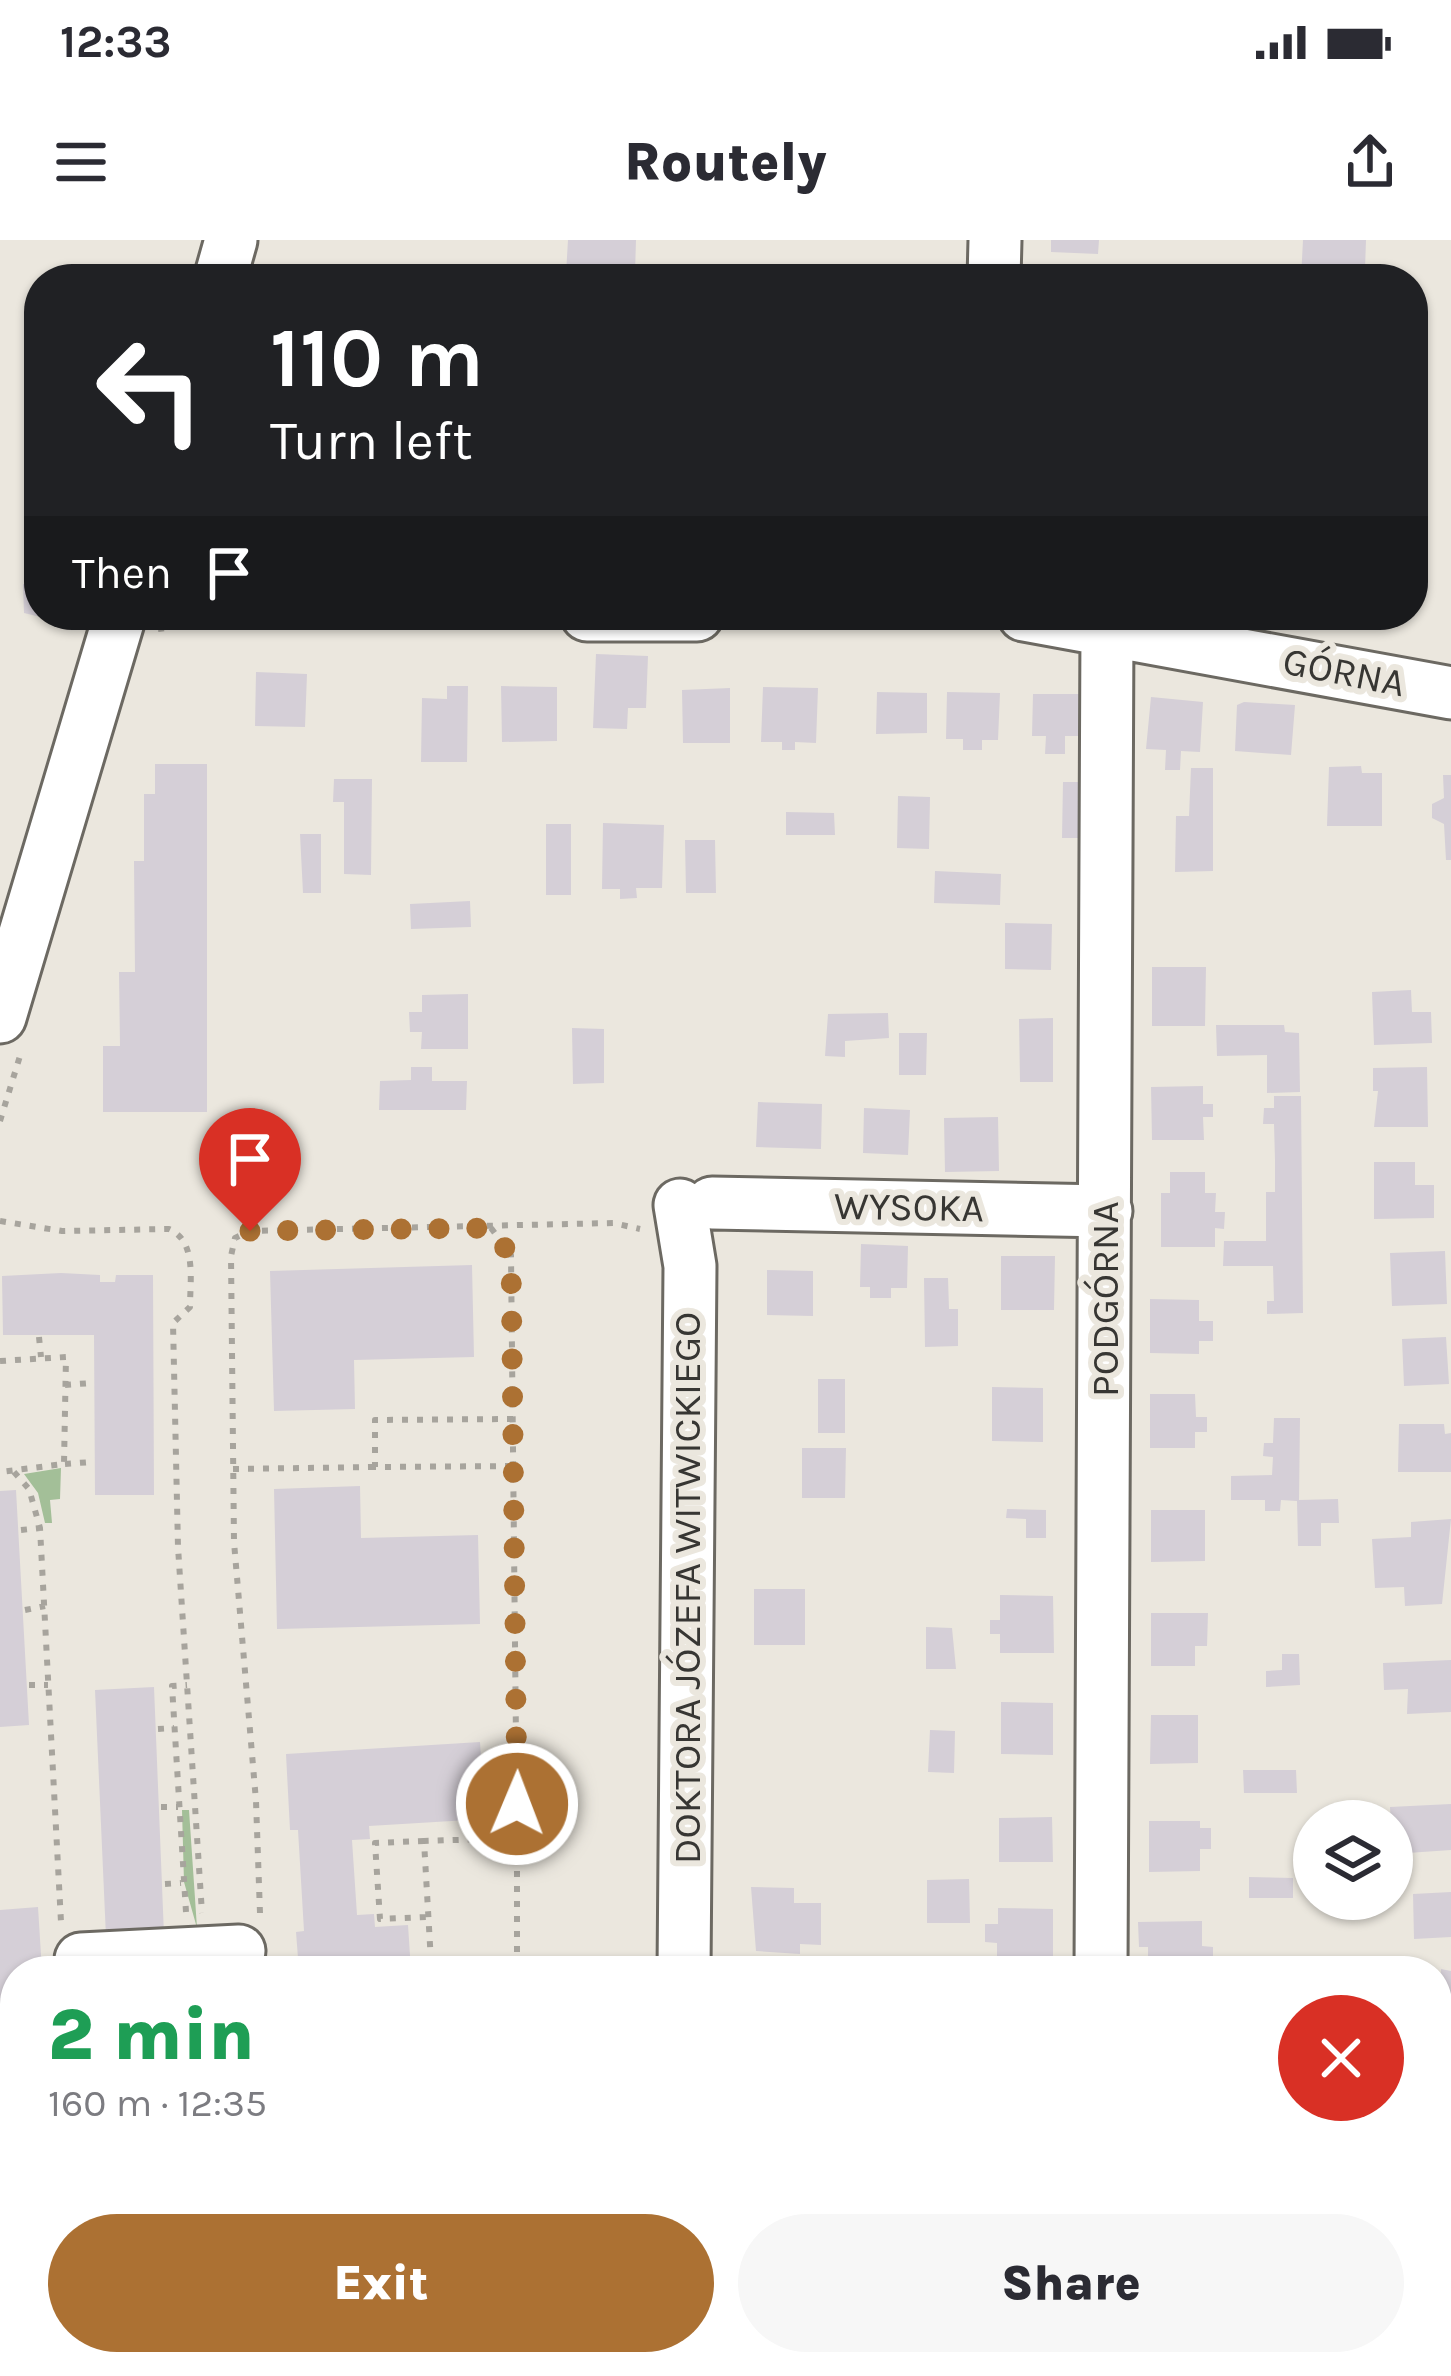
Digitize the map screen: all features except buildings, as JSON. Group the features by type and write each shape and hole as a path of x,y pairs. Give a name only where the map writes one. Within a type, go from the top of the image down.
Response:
{"street":[{"path":"10,1036 132,630"},
{"name":"PODGÓRNA","path":"1101,1956 1107,630"},
{"name":"GÓRNA","path":"1123,630 1451,693"},
{"name":"WYSOKA","path":"680,1215 1106,1210"},
{"name":"DOKTORA JÓZEFA WITWICKIEGO","path":"680,1215 690,1266 684,1956"},
{"path":"71,1944 227,1942"}],"path":[{"path":"0,1121 10,1036"},
{"path":"227,1942 235,1238 250,1231 636,1226 680,1215"},
{"path":"0,1221 62,1231 169,1228 181,1234 187,1246 190,1307 173,1323 178,1547 187,1685 227,1942"},
{"path":"490,1228 511,1256 517,1956"},
{"path":"40,1337 41,1359"},
{"path":"0,1361 66,1357 64,1464"},
{"path":"65,1385 91,1383"},
{"path":"375,1467 375,1420 513,1419"},
{"path":"0,1472 91,1462"},
{"path":"233,1469 514,1466"},
{"path":"14,1472 29,1489 40,1528 48,1685 71,1944"},
{"path":"21,1530 40,1528"},
{"path":"25,1610 45,1606"},
{"path":"29,1685 48,1685"},
{"path":"187,1685 172,1686 181,1883 195,1934 227,1942"},
{"path":"158,1729 174,1728"},
{"path":"161,1807 178,1807"},
{"path":"428,1917 380,1919 375,1843 517,1838"},
{"path":"424,1841 430,1956"},
{"path":"164,1884 181,1883"}],"green space":[{"path":"61,1468 60,1499 50,1500 52,1523 45,1523 38,1493 24,1474"},
{"path":"182,1810 189,1810 197,1928 184,1882"}],"route":[{"path":"250,1231 490,1228 511,1256 517,1804"}]}
